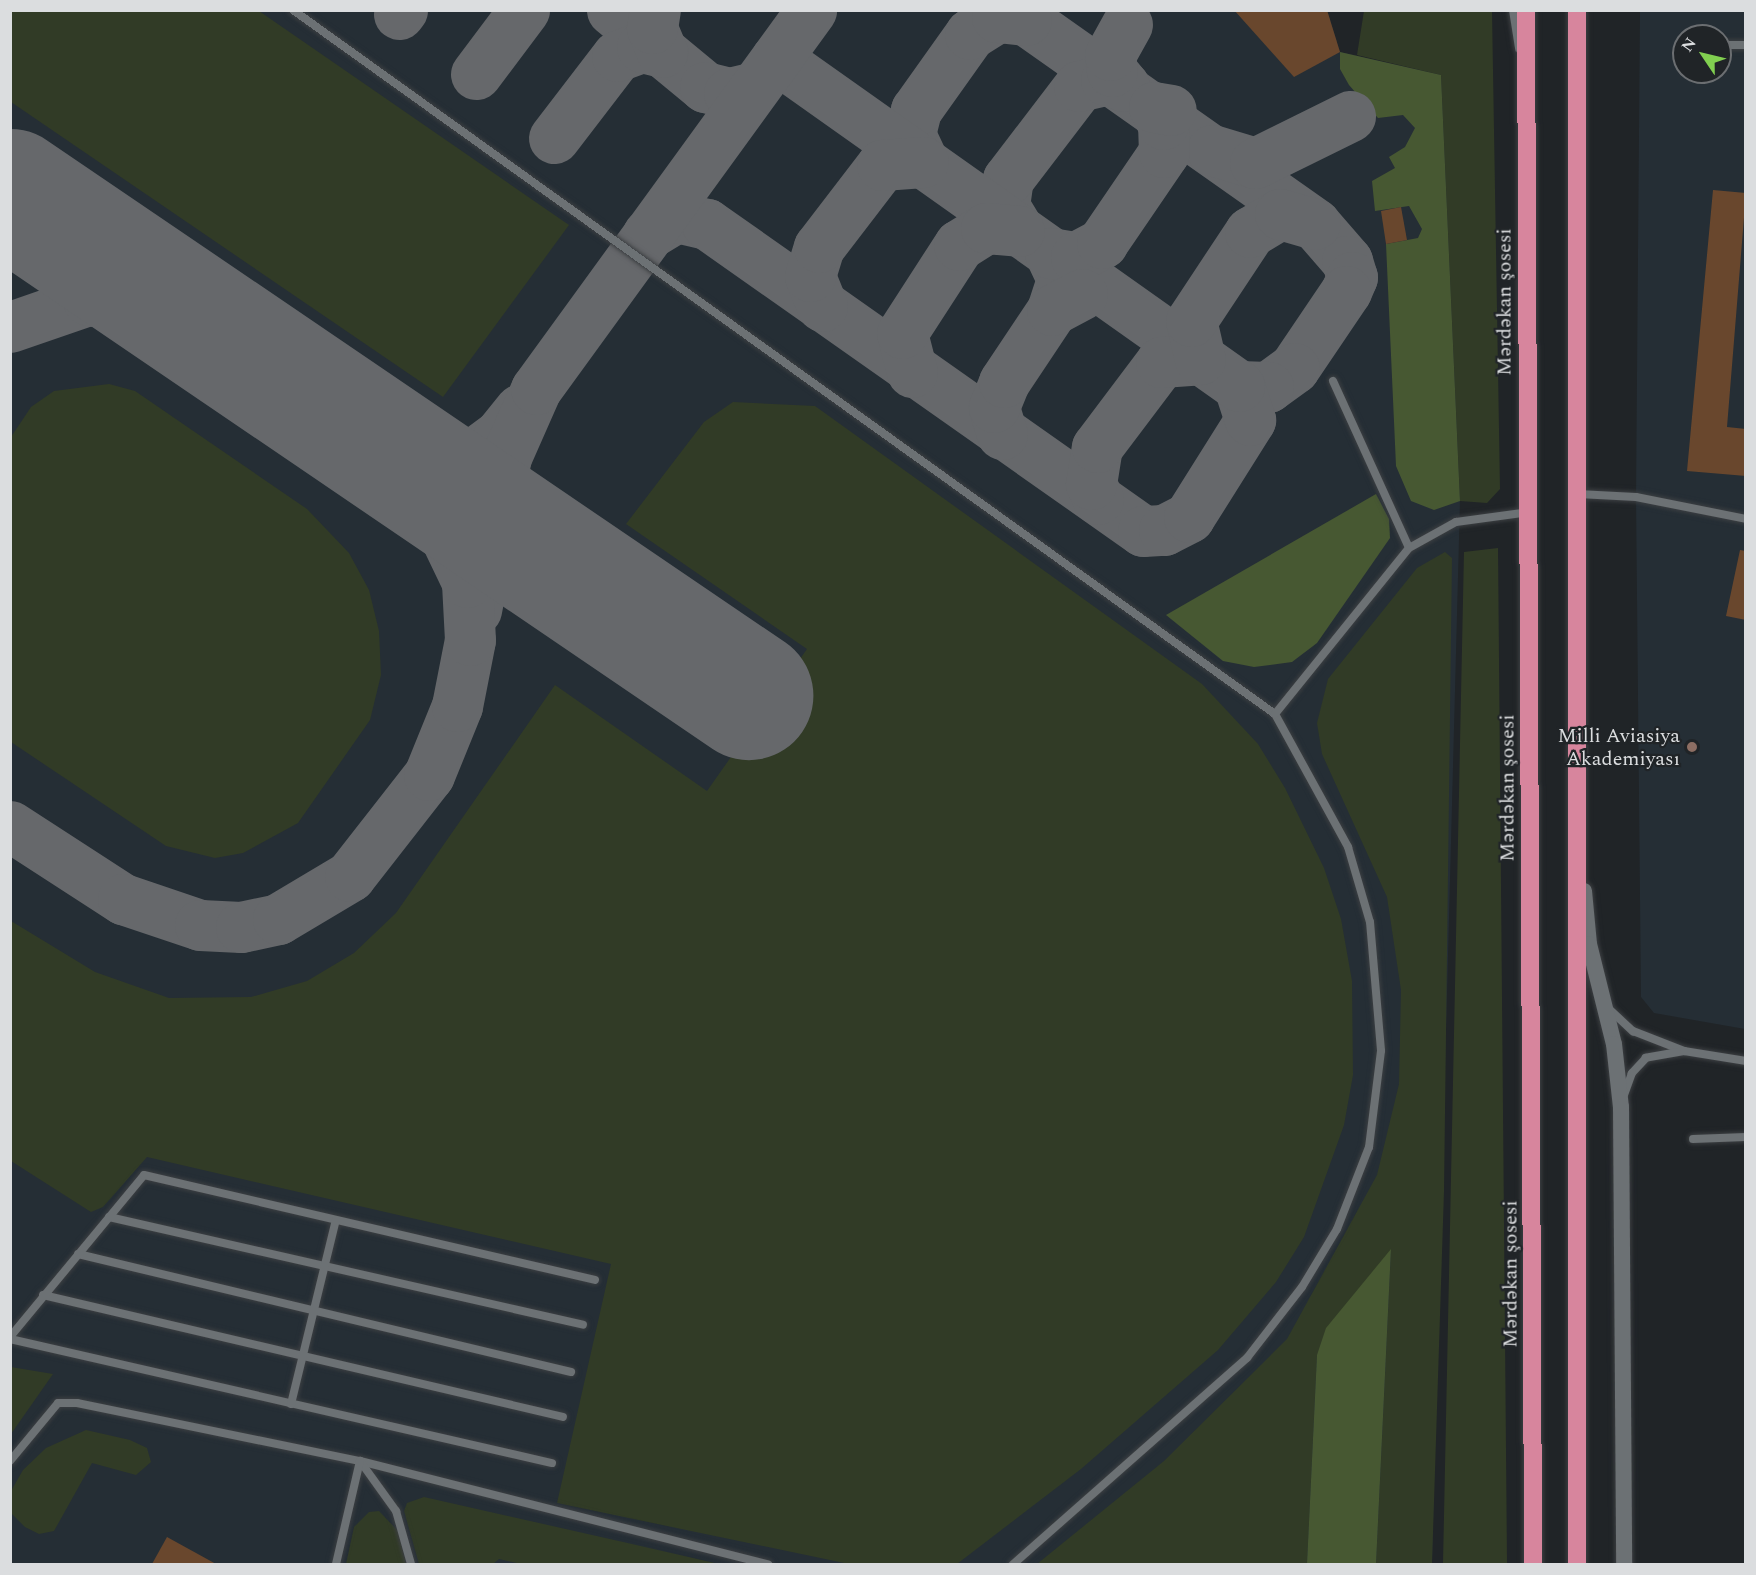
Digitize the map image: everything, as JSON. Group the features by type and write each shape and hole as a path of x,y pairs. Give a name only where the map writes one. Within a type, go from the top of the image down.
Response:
{"highway":[{"name":"Mərdəkan şosesi","path":"1526,10 1533,1564"},
{"path":"1576,10 1577,1564"}],"street":[{"path":"1576,802 1589,944 1602,997 1622,1107 1624,1564"}],"lane":[{"path":"294,10 1275,714 1348,848 1370,922 1381,1051 1369,1147 1337,1229 1302,1287 1247,1358 1013,1564"},
{"path":"1513,10 1526,102"},
{"path":"1333,381 1409,548"},
{"path":"1578,494 1636,497 1746,519"},
{"path":"1275,714 1409,548 1456,522 1530,512"},
{"path":"1602,997 1633,1031 1684,1051 1746,1061"},
{"path":"1622,1107 1637,1065 1656,1054 1684,1051"},
{"path":"1693,1139 1746,1137"},
{"path":"552,1463 10,1338 43,1295 144,1175 595,1280"},
{"path":"109,1217 583,1325"},
{"path":"291,1404 336,1220"},
{"path":"78,1254 571,1372"},
{"path":"43,1295 563,1417"},
{"path":"10,1461 58,1403 77,1403 360,1461 768,1564"},
{"path":"336,1564 360,1461"},
{"path":"360,1461 396,1511 411,1564"}],"shaded area":[{"path":"1327,10 1340,52 1441,75 1460,501 1432,1564 11,1564 11,11"},
{"name":"Milli Aviasiya Akademiyası","path":"1640,11 1745,11 1745,1029 1654,1013 1641,997 1636,497"}],"green space":[{"path":"10,11 259,11 569,225 443,397 11,102"},
{"path":"1364,11 1492,11 1500,489 1487,503 1460,501 1441,75 1357,55"},
{"path":"1340,52 1441,75 1460,501 1434,510 1411,501 1396,466 1386,244 1418,238 1422,229 1409,206 1375,211 1372,181 1395,168 1389,157 1405,147 1415,128 1403,115 1378,118 1349,85 1340,69"},
{"path":"109,384 135,391 307,509 349,553 369,590 379,631 381,675 370,720 298,823 243,853 215,858 166,846 11,742 11,437 31,407 54,391"},
{"path":"733,402 815,406 1202,684 1258,744 1285,788 1324,868 1341,919 1352,981 1353,1075 1344,1125 1304,1237 1276,1282 1218,1350 1081,1469 957,1564 849,1564 557,1503 611,1264 147,1157 103,1207 91,1212 11,1161 11,921 95,972 169,998 251,997 307,981 354,953 396,913 555,685 707,791 807,649 626,524 704,422"},
{"path":"1376,494 1389,519 1390,538 1317,643 1292,662 1254,667 1223,661 1166,615"},
{"path":"1498,548 1507,1564 1443,1564 1464,552"},
{"path":"1445,552 1452,558 1444,1191 1432,1564 1376,1564 1391,1250 1317,1355 1307,1564 1037,1564 1164,1461 1287,1339 1377,1175 1399,1084 1401,990 1387,897 1322,754 1317,723 1328,679 1417,568"},
{"path":"1391,1249 1376,1564 1307,1564 1317,1355 1326,1328"},
{"path":"10,1367 53,1374 11,1434"},
{"path":"86,1430 130,1440 147,1448 151,1462 136,1475 92,1463 54,1531 39,1534 25,1527 10,1512 11,1491 23,1470 46,1448"},
{"path":"424,1497 719,1564 521,1564 499,1559 493,1564 419,1564 404,1511 407,1503"},
{"path":"379,1511 398,1531 406,1564 346,1564 354,1527 369,1512"}],"building":[{"path":"1234,10 1327,10 1340,52 1294,77"},
{"path":"1713,190 1746,193 1727,427 1746,429 1746,476 1687,471"},
{"path":"1401,207 1407,240 1386,244 1381,211"},
{"path":"1740,550 1746,551 1746,620 1726,616"},
{"path":"167,1537 216,1564 152,1564"}],"taxiway":[{"path":"399,14 402,10"},
{"path":"476,74 524,10"},
{"path":"612,10 705,87 729,93 754,87"},
{"path":"554,138 617,56 642,47 662,52 652,28 655,10"},
{"path":"476,610 506,457 536,389 811,10"},
{"path":"1012,10 1315,224 1347,261 1352,277 1346,291 1294,368 1268,387 1239,386"},
{"path":"923,162 910,134 916,110 970,34 997,17 1026,20"},
{"path":"1019,231 1004,206 1008,179 1079,86 1106,80 1124,86 1112,71 1110,55 1127,24"},
{"path":"648,234 676,217 707,224 1143,531 1164,530 1189,517 1250,420 1239,386 776,58"},
{"path":"1052,310 1062,279 1050,253 1076,257 1102,243 1164,152 1163,124 1154,107 1171,110"},
{"path":"1212,150 1255,163 1350,116"},
{"path":"822,306 810,276 819,247 882,165 923,162"},
{"path":"1098,499 1091,484 1097,447 1161,362 1200,359 1191,321 1250,232 1280,214 1315,224"},
{"path":"912,372 902,333 959,245 986,228 1019,231"},
{"path":"1002,434 994,407 1004,382 1052,310 1082,294"},
{"path":"10,327 88,300 192,316"},
{"path":"411,465 461,463 499,435 520,409"},
{"path":"10,826 123,899 200,925 241,927 278,919 350,876 429,775 457,706 470,640 467,582 411,465"}],"runway":[{"path":"10,193 748,695"}],"place":[{"name":"Milli Aviasiya Akademiyası","path":"1692,747"}]}
